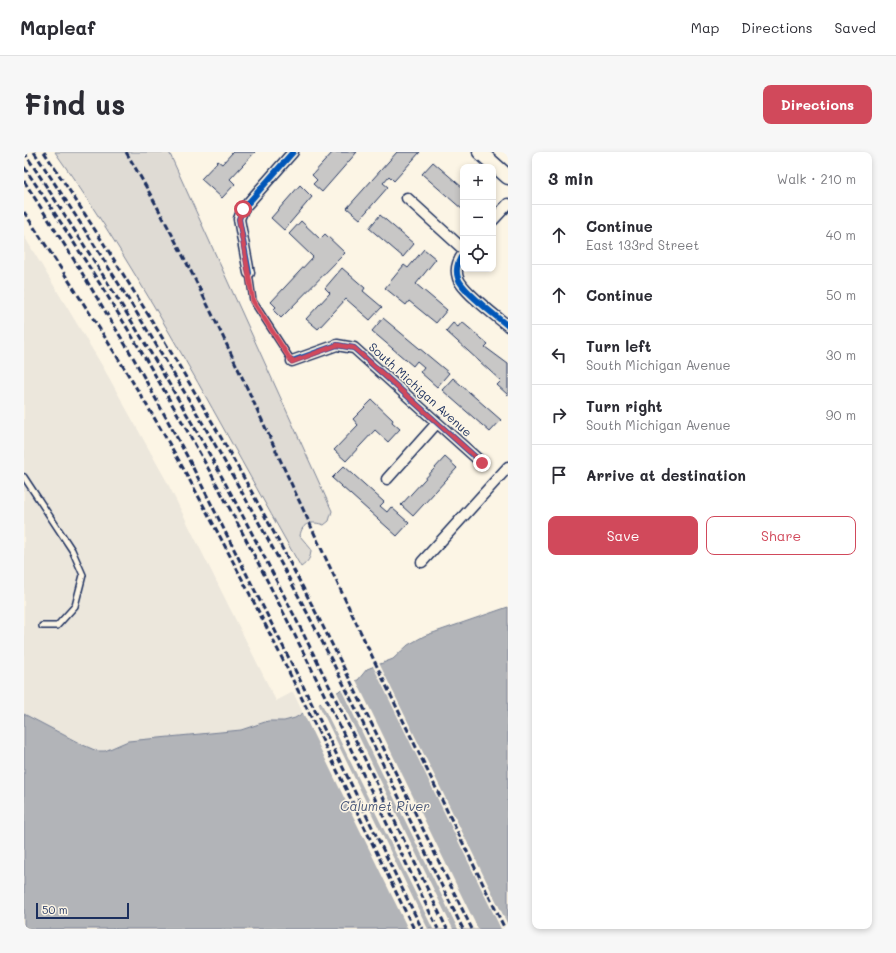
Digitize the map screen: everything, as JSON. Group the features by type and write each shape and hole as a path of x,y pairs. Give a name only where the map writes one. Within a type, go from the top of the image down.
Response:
{"main road":[{"path":"480,152 508,177"}],"street":[{"path":"249,273 239,219 243,209 293,152"},
{"path":"407,198 460,246"},
{"path":"496,217 508,204"},
{"path":"460,260 457,265 458,278 465,289 508,326"},
{"name":"South Michigan Avenue","path":"292,362 337,345 354,348 482,463"},
{"path":"387,479 437,423"},
{"path":"422,562 508,467"}],"lane":[{"path":"249,273 253,301 292,362"},
{"path":"24,477 72,550 83,575 75,606 57,626 42,626"}],"shaded area":[{"path":"55,152 169,152 332,511 329,521 324,525 315,523 308,524 305,525 301,531 300,536 311,549 311,552 309,560 301,567 153,304 89,202"},
{"path":"24,236 103,367 166,480 276,701 293,692 303,713 295,718 278,722 268,721 241,730 128,741 106,751 98,751 83,745 24,714"}],"water":[{"name":"Calumet River","path":"508,607 508,929 24,929 24,714 97,751 105,751 128,741 241,730 268,721 284,721 295,718 339,691 349,682 358,680 367,669 393,659 408,645 424,636"}],"pier":[{"path":"379,663 508,925 508,929 501,929 372,664"},
{"path":"355,678 478,929 458,929 340,687 348,680"},
{"path":"336,690 453,929 433,929 320,700"},
{"path":"317,701 428,929 408,929 302,711"}],"building":[{"path":"233,152 255,152 230,179 235,184 222,198 201,179 218,161 222,164"},
{"path":"333,152 357,152 322,192 313,184 317,180 312,175"},
{"path":"397,152 420,152 394,181 389,176 383,183 388,187 360,219 347,208"},
{"path":"433,162 460,185 460,207 422,174"},
{"path":"300,185 312,197 284,230 271,218"},
{"path":"380,215 414,244 403,257 369,228"},
{"path":"301,221 320,239 325,234 345,253 281,318 273,310 276,307 271,302 313,257 289,234"},
{"path":"424,249 436,259 416,284 447,310 436,323 409,301 406,305 385,288 404,265 408,268"},
{"path":"342,268 365,288 363,291 382,307 370,320 346,299 318,329 306,319 330,293 325,288"},
{"path":"383,318 449,373 437,387 420,372 424,367 417,361 413,366 372,331"},
{"path":"462,322 488,344 485,347 508,364 508,395 497,385 501,381 446,331 453,323 458,327"},
{"path":"453,378 501,420 490,432 442,390"},
{"path":"372,400 393,420 392,422 400,429 388,442 375,430 346,461 334,450 358,425 353,419"},
{"path":"445,457 457,468 413,516 401,505"},
{"path":"344,466 384,502 380,506 387,512 391,507 409,523 397,536 332,478"}],"railway":[{"path":"24,152 91,256 177,396 231,493 326,679 447,929"},
{"path":"34,152 139,317 239,486 343,682 463,929"},
{"path":"44,152 141,303 202,405 261,509 336,652 472,929"},
{"path":"126,152 176,242 222,335 357,624 505,929"},
{"path":"24,167 70,236 114,307 198,450 261,568 438,929"},
{"path":"24,181 134,359 187,456 303,686 422,929"},
{"path":"24,212 122,365 178,459 270,634 414,929"}],"cycle path":[{"path":"249,273 239,219 243,209 293,152"},
{"path":"460,259 458,262 457,275 466,290 508,326"},
{"path":"292,361 337,345 354,348 482,463"}],"route":[{"path":"243,209 239,219 253,301 268,325 282,343 292,362 337,345 354,348 482,463"}]}
